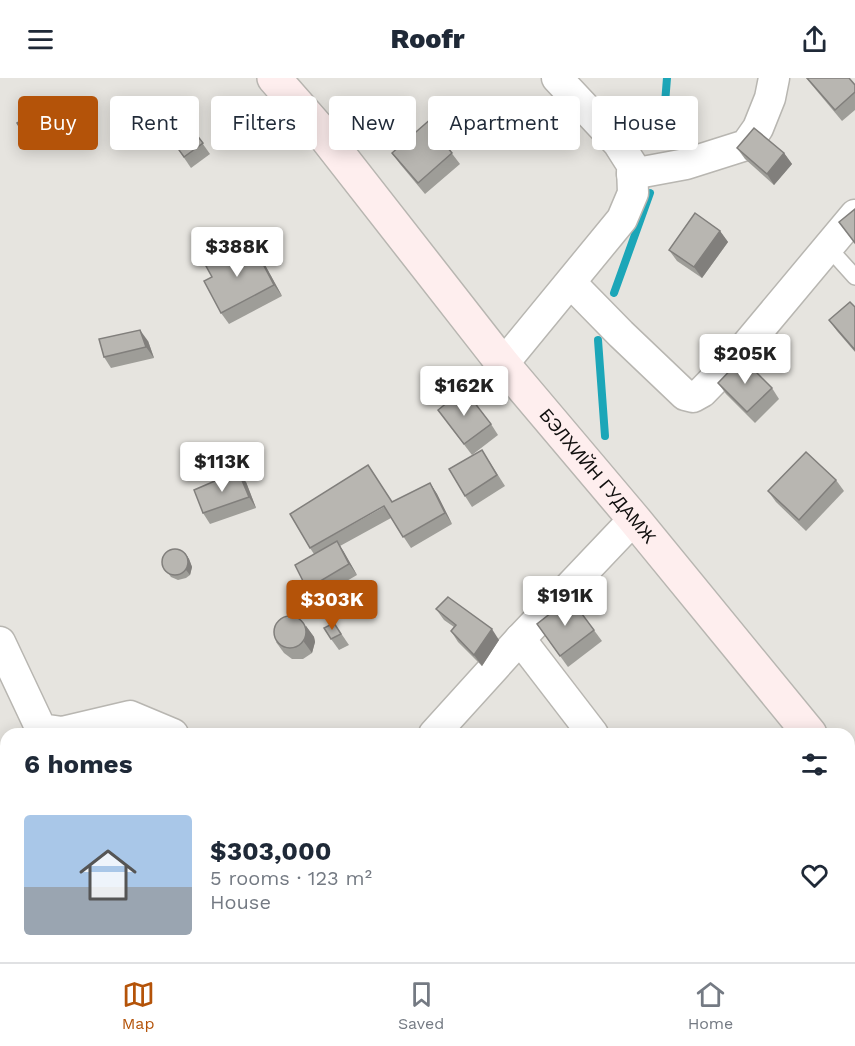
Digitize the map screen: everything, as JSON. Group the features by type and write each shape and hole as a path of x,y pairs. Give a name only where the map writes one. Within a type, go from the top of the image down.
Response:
{"main road":[{"name":"БЭЛХИЙН ГУДАМЖ","path":"274,78 324,135 503,364 634,519 805,728"}],"street":[{"path":"503,364 622,219 633,193 632,165 618,143 557,78"},
{"path":"632,174 686,164 746,145 758,128 770,98 774,78"},
{"path":"571,283 685,395 693,397 702,392 739,354 855,215"},
{"path":"441,728 520,639 634,519"},
{"path":"520,639 588,728"},
{"path":"0,642 41,728"},
{"path":"79,728 130,716 159,728"}],"lane":[{"path":"828,247 855,278"}],"building":[{"path":"807,78 849,78 855,85 855,92 835,110"},
{"path":"428,121 428,150 450,150 452,153 418,183 392,153 395,150 416,150 416,132"},
{"path":"754,128 784,153 767,174 737,148"},
{"path":"179,150 194,150 184,157"},
{"path":"855,209 855,243 839,222"},
{"path":"695,213 720,231 694,267 669,250"},
{"path":"252,243 274,285 221,313 204,281 212,277 206,266"},
{"path":"850,302 855,307 855,350 829,320"},
{"path":"140,330 146,347 104,357 99,339"},
{"path":"742,358 772,388 747,412 718,383"},
{"path":"464,389 491,424 464,444 438,410"},
{"path":"482,450 497,475 465,496 449,469"},
{"path":"806,452 836,480 799,520 768,491"},
{"path":"368,465 392,502 430,483 445,513 403,537 384,506 310,548 290,514"},
{"path":"238,471 249,497 203,513 194,490"},
{"path":"337,541 349,564 307,589 295,565"},
{"path":"175,549 184,553 188,562 184,571 175,575 166,571 162,562 166,553"},
{"path":"448,597 492,629 474,655 451,631 456,625 436,609"},
{"path":"570,598 594,630 560,656 537,624"},
{"path":"290,616 302,620 306,632 302,644 290,648 278,644 274,632 278,620"},
{"path":"334,623 341,634 331,639 324,628"}],"waterway":[{"path":"666,96 667,78"},
{"path":"614,293 650,193"},
{"path":"598,340 605,436"}]}
